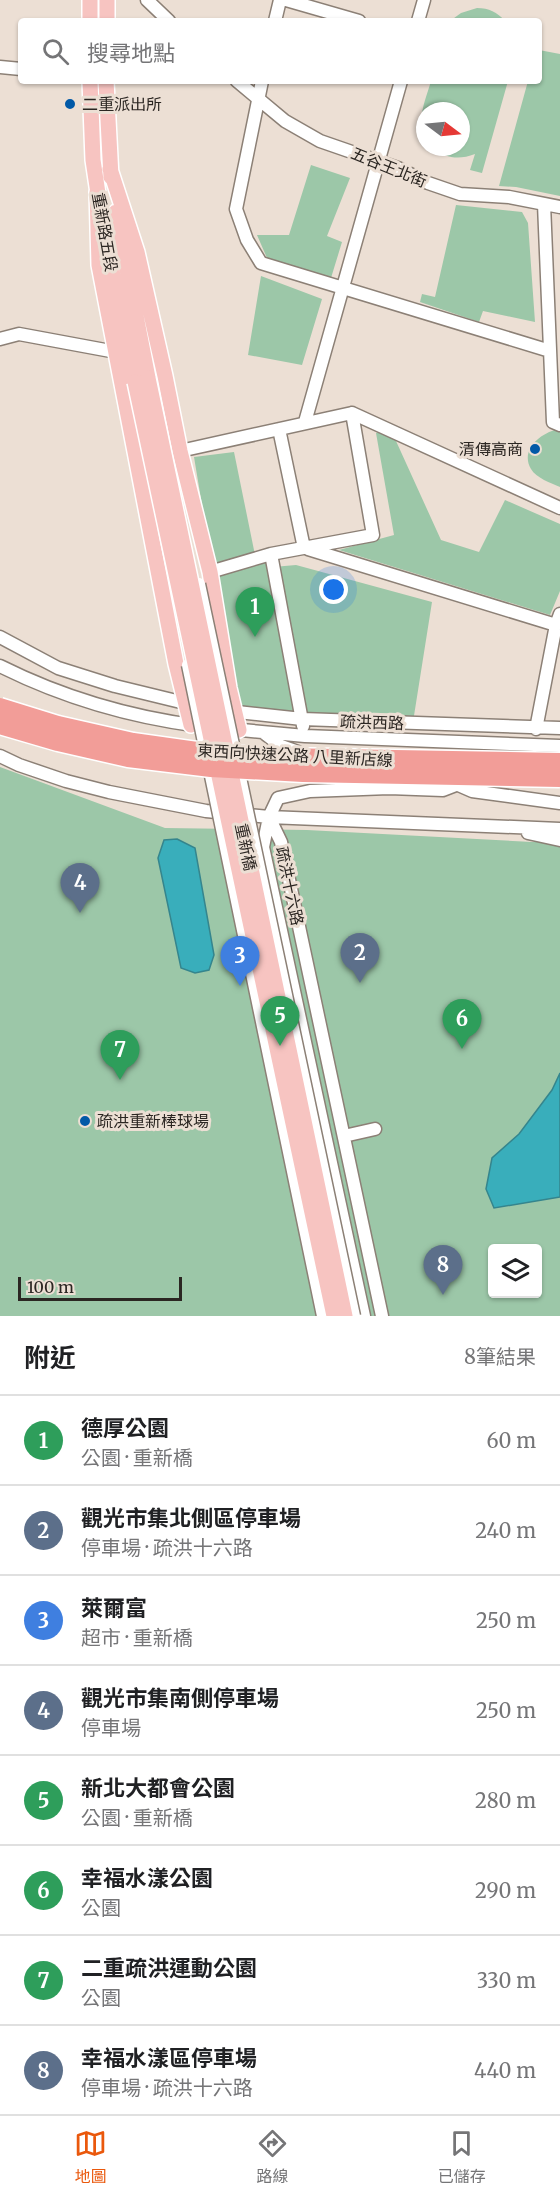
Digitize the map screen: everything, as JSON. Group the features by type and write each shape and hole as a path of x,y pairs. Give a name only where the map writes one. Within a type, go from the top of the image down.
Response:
{"highway":[{"name":"東西向快速公路 八里新店線","path":"0,707 133,742 211,753 280,757 560,762"},
{"name":"東西向快速公路 八里新店線","path":"0,725 58,742 128,758 211,768 303,773 560,777"}],"main road":[{"path":"90,0 90,18"},
{"path":"107,0 107,18"},
{"name":"重新路五段","path":"90,84 93,160 107,247 145,379"},
{"name":"重新路五段","path":"106,84 110,169 120,244 138,329 145,379"},
{"path":"110,169 137,252 180,451 210,572 239,730"},
{"path":"97,192 99,265 176,664 191,725"},
{"name":"重新橋","path":"145,379 165,518 334,1316"},
{"name":"重新橋","path":"145,379 345,1316"}],"street":[{"path":"147,0 166,18"},
{"path":"276,18 280,0"},
{"path":"286,0 349,18"},
{"path":"419,18 424,0"},
{"path":"0,67 18,69"},
{"name":"五谷王北街","path":"241,84 285,121 307,135 378,161 428,183 460,194 509,197 560,207"},
{"path":"261,84 236,209 247,240 261,263 550,351"},
{"path":"305,422 400,84"},
{"path":"544,204 550,351 557,423"},
{"path":"0,339 19,334 116,352"},
{"path":"145,379 168,439 354,1316"},
{"path":"180,451 352,413 560,507"},
{"path":"210,572 271,554 373,535 352,413"},
{"path":"279,429 304,548"},
{"path":"165,518 181,635 323,1316"},
{"path":"304,548 558,620 536,729"},
{"path":"271,554 305,736"},
{"name":"疏洪西路","path":"0,637 58,668 115,686 186,704 235,713 302,719 560,729"},
{"name":"疏洪西路","path":"0,666 74,697 191,725 305,736 560,746"},
{"path":"264,733 281,746 304,754 422,763 435,768 456,784 472,791 560,803"},
{"path":"0,756 66,781 206,811 269,817 560,829"},
{"path":"269,817 278,798 310,791 389,788 443,790 482,777 560,777"},
{"name":"疏洪十六路","path":"269,817 281,842 382,1316"},
{"name":"疏洪十六路","path":"269,817 263,847 364,1316"},
{"path":"500,827 560,840"},
{"path":"344,1136 375,1129"}],"green space":[{"path":"477,8 492,11 502,18 454,18 461,13"},
{"path":"542,51 560,54 560,196 499,186 527,84 542,84"},
{"path":"430,84 507,84 482,173 470,170 475,154 470,155 470,102 425,102"},
{"path":"311,165 350,178 327,236 342,242 331,278 267,258 257,235 289,235"},
{"path":"456,205 522,212 528,223 535,322 483,311 479,322 420,302 422,294 435,297"},
{"path":"261,276 322,299 302,365 248,355"},
{"path":"560,429 560,487 533,472 528,462 528,455 530,448 540,437"},
{"path":"391,430 441,540 479,552 505,500 560,524 560,591 550,615 339,550 394,535 376,433"},
{"path":"234,452 255,555 212,565 194,457"},
{"path":"271,559 273,567 296,565 432,602 413,722 308,717 290,654 304,727 244,716 238,700 211,574"},
{"path":"0,767 165,828 307,830 560,842 560,1316 0,1316"}],"water":[{"path":"177,839 195,848 214,955 209,970 195,973 181,968 158,858 164,840"},
{"path":"560,1073 560,1197 494,1208 486,1189 492,1158 519,1134 552,1090"}],"place":[{"name":"二重派出所","path":"70,104"},
{"name":"清傳高商","path":"535,449"},
{"name":"德厚公園","path":"255,637"},
{"name":"觀光市集南側停車場","path":"80,913"},
{"name":"觀光市集北側區停車場","path":"360,983"},
{"name":"萊爾富","path":"240,986"},
{"name":"新北大都會公園","path":"280,1046"},
{"name":"幸福水漾公園","path":"462,1049"},
{"name":"二重疏洪運動公園","path":"120,1080"},
{"name":"疏洪重新棒球場","path":"85,1121"},
{"name":"幸福水漾區停車場","path":"443,1295"}]}
